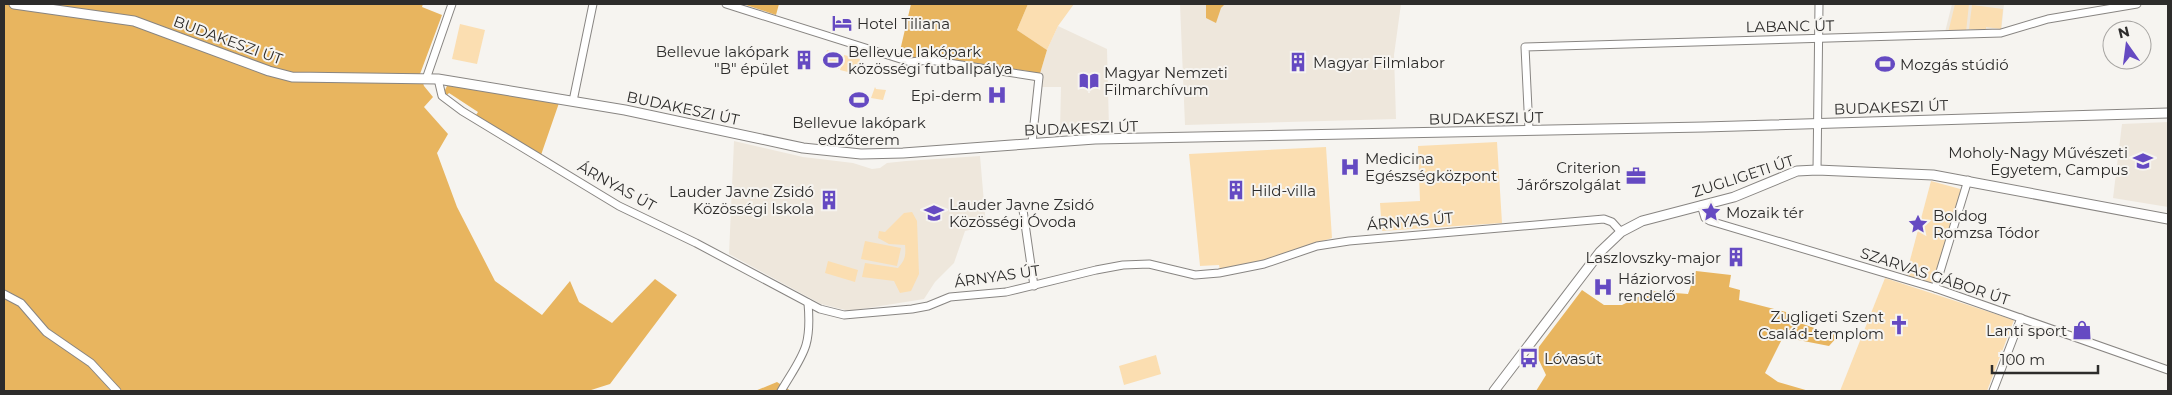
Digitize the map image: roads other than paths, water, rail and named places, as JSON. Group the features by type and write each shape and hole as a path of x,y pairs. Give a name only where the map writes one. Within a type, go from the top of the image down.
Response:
{"main road":[{"name":"BUDAKESZI ÚT","path":"14,4 134,21 269,71 292,76 438,79 573,100 715,128 792,146 850,153 903,153 1104,139 2168,113"},
{"name":"ZUGLIGETI ÚT","path":"1494,391 1600,252 1621,232 1642,221 1743,194 1797,171 1817,170 1933,175 1968,180 2168,219"}],"street":[{"path":"426,78 452,4"},
{"path":"573,100 593,4"},
{"path":"726,4 910,62 929,60 1039,77 1032,143"},
{"path":"1817,170 1819,4"},
{"name":"LABANC ÚT","path":"1529,130 1524,47 2001,33 2048,19 2137,4"},
{"name":"ÁRNYAS ÚT","path":"438,79 442,96 462,111 619,206 696,243 808,303 844,315 912,309 928,306 950,297 1006,292 1096,270 1123,266 1149,264 1195,275 1226,272 1264,264 1317,246 1380,237 1604,219 1612,222 1621,232"},
{"path":"1935,288 1968,180"},
{"name":"SZARVAS GÁBOR ÚT","path":"1701,205 1705,218 1710,221 1935,288 2168,370"},
{"path":"1023,210 1034,286"},
{"path":"4,294 15,298 46,332 91,363 117,391"},
{"path":"781,391 808,347 810,332 808,303"},
{"path":"1993,391 2021,318"}],"place":[{"name":"Hotel Tiliana","path":"842,23"},
{"name":"Bellevue lakópark \"B\" épület","path":"804,60"},
{"name":"Bellevue lakópark közösségi futballpálya","path":"833,60"},
{"name":"Magyar Filmlabor","path":"1298,62"},
{"name":"Mozgás stúdió","path":"1885,64"},
{"name":"Magyar Nemzeti Filmarchívum","path":"1089,81"},
{"name":"Epi-derm","path":"997,95"},
{"name":"Bellevue lakópark edzőterem","path":"859,100"},
{"name":"Moholy-Nagy Művészeti Egyetem, Campus","path":"2143,161"},
{"name":"Medicina Egészségközpont","path":"1350,167"},
{"name":"Criterion Járőrszolgálat","path":"1636,176"},
{"name":"Hild-villa","path":"1236,190"},
{"name":"Lauder Javne Zsidó Közösségi Iskola","path":"829,200"},
{"name":"Mozaik tér","path":"1711,212"},
{"name":"Lauder Javne Zsidó Közösségi Óvoda","path":"934,213"},
{"name":"Boldog Romzsa Tódor","path":"1918,224"},
{"name":"Laszlovszky-major","path":"1736,257"},
{"name":"Háziorvosi rendelő","path":"1603,287"},
{"name":"Zugligeti Szent Család-templom","path":"1899,325"},
{"name":"Lanti sport","path":"2082,330"},
{"name":"Lóvasút","path":"1529,358"}]}
